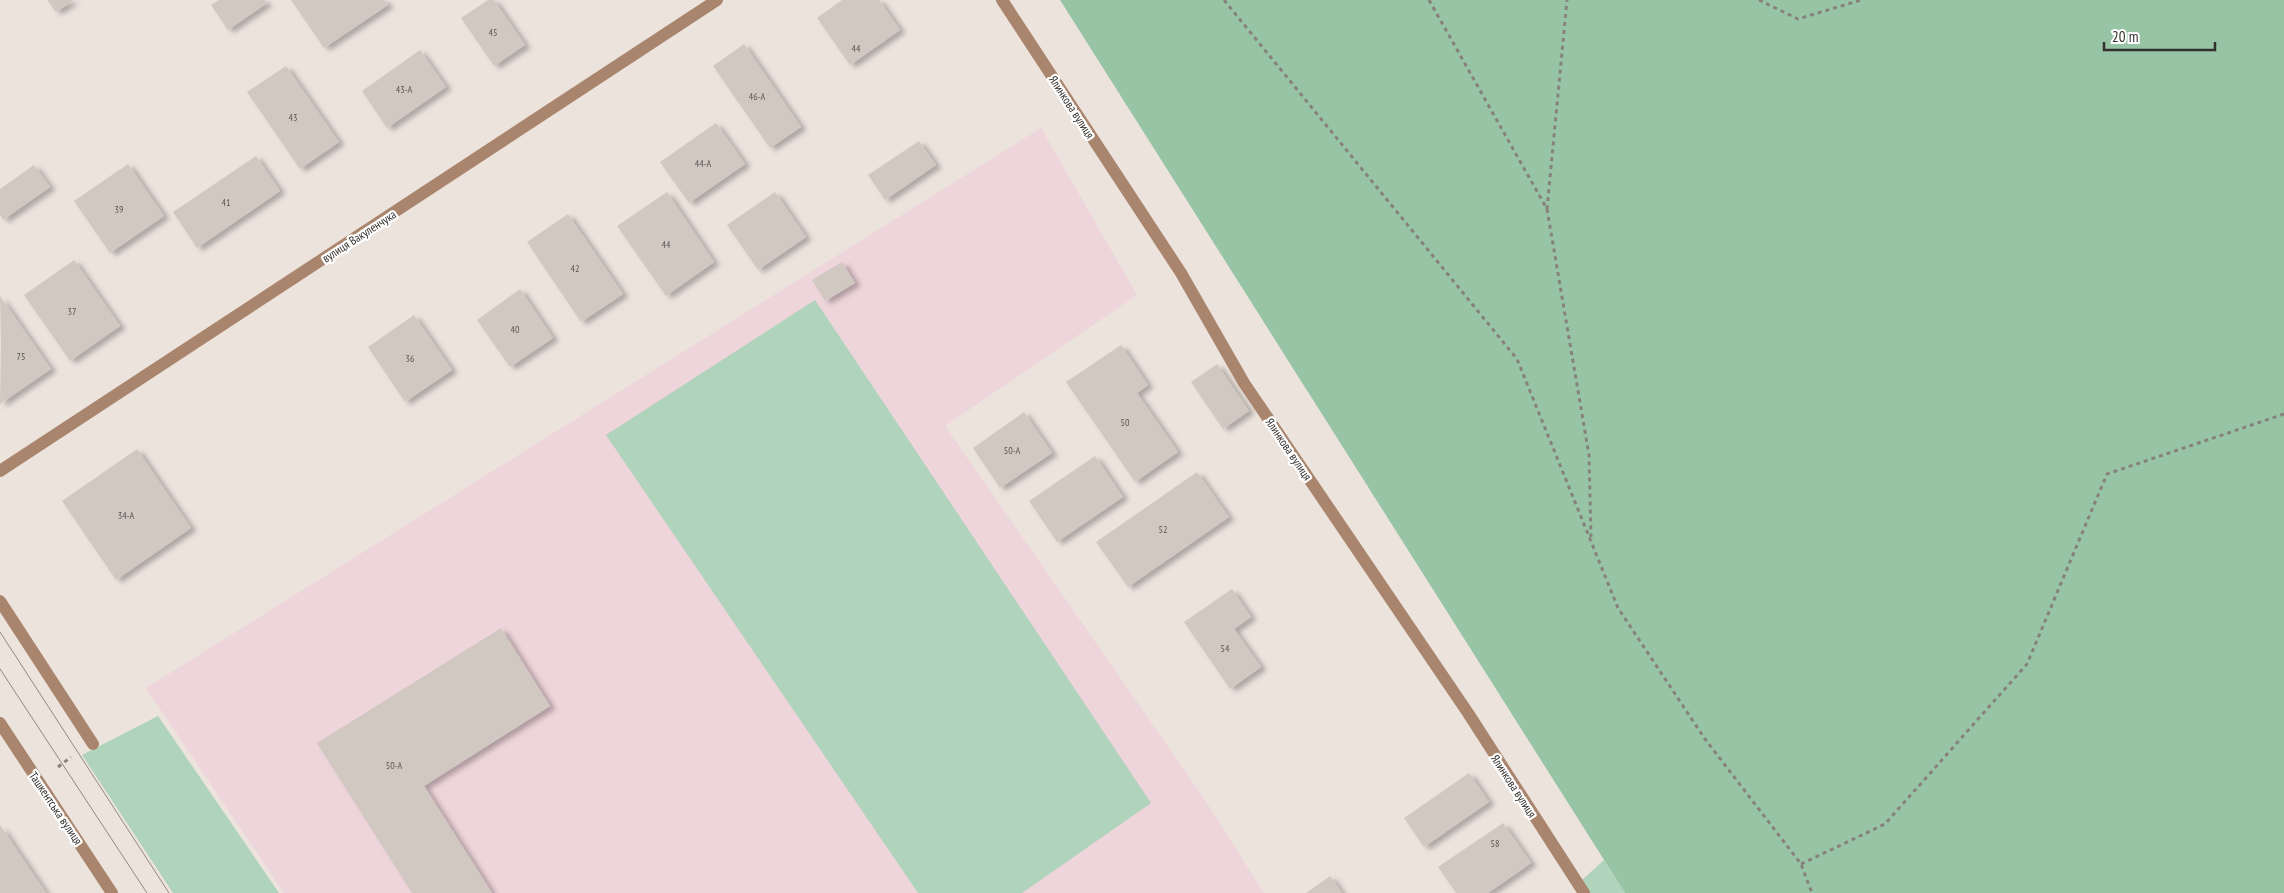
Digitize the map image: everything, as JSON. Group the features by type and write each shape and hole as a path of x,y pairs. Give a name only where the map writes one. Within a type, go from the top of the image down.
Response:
{"street":[{"name":"вулиця Вакуленчука","path":"0,471 717,0"},
{"name":"Ялинкова вулиця","path":"1002,0 1181,273 1244,383 1468,713 1584,893"},
{"path":"0,601 93,744"},
{"name":"Ташкентська вулиця","path":"0,723 112,893"}],"path":[{"path":"1224,0 1517,359 1618,608 1705,739 1801,864 1812,893"},
{"path":"1429,0 1547,209"},
{"path":"1567,0 1547,209 1589,455 1591,541"},
{"path":"1758,0 1798,19 1860,0"},
{"path":"1801,864 1886,824 2027,664 2107,474 2284,414"}],"shaded area":[{"path":"1041,128 1137,295 945,426 1203,797 1264,893 284,893 146,688"}],"green space":[{"path":"1060,0 2284,0 2284,893 1625,893"},
{"path":"815,300 1151,803 1022,893 918,893 606,435"},
{"path":"158,716 279,893 173,893 82,755"},
{"path":"1604,860 1625,893 1589,893 1582,880"}],"building":[{"path":"47,0 74,0 56,12"},
{"path":"219,0 264,0 267,3 228,30 211,5"},
{"path":"291,0 384,0 388,5 324,48"},
{"path":"488,0 494,0 525,45 494,66 461,18"},
{"path":"842,0 879,0 900,30 850,65 817,18"},
{"path":"744,44 801,127 770,148 713,66"},
{"path":"420,50 446,87 387,128 362,91"},
{"path":"286,66 339,142 300,169 247,92"},
{"path":"716,123 745,164 689,203 660,162"},
{"path":"919,141 936,165 885,200 868,175"},
{"path":"256,156 280,191 197,248 173,212"},
{"path":"128,164 164,216 110,253 74,201"},
{"path":"34,165 50,187 3,220 0,215 0,189"},
{"path":"667,192 714,262 666,296 617,226"},
{"path":"775,192 806,237 758,270 727,225"},
{"path":"568,214 623,294 581,322 527,242"},
{"path":"74,260 120,326 70,361 24,295"},
{"path":"842,262 855,283 825,301 812,280"},
{"path":"520,289 553,338 510,367 477,320"},
{"path":"0,296 51,369 0,404 1,343"},
{"path":"414,315 452,370 405,402 368,347"},
{"path":"1121,345 1148,385 1137,393 1178,452 1135,482 1066,382"},
{"path":"1217,364 1249,411 1223,429 1191,382"},
{"path":"1024,412 1052,453 1000,488 973,448"},
{"path":"137,449 191,528 116,580 62,501"},
{"path":"1095,456 1123,497 1057,542 1029,501"},
{"path":"1197,472 1229,517 1128,587 1096,542"},
{"path":"1232,589 1251,617 1234,629 1261,667 1230,689 1184,622"},
{"path":"501,628 550,706 424,786 492,893 412,893 317,743"},
{"path":"1469,773 1489,802 1424,847 1404,818"},
{"path":"1503,823 1531,863 1488,893 1456,893 1438,867"},
{"path":"0,825 46,893 0,893"},
{"path":"1330,876 1342,893 1306,893"}],"tram line":[{"path":"0,632 169,893"},
{"path":"0,669 147,893"}]}
